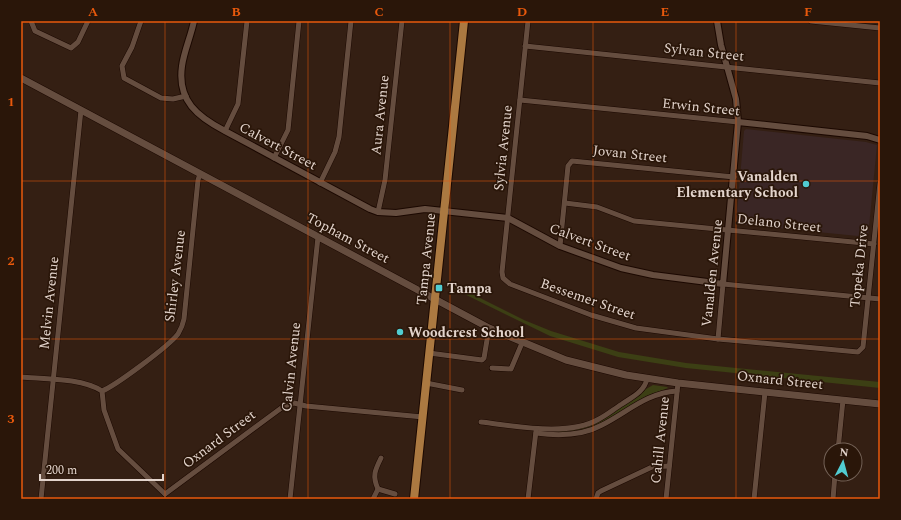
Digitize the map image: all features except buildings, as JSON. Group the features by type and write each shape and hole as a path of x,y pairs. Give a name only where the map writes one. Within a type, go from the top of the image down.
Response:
{"main road":[{"name":"Tampa Avenue","path":"414,499 464,21"},
{"name":"Topham Street","path":"21,78 489,328 522,343 588,366 648,379 678,383"},
{"name":"Oxnard Street","path":"678,383 880,404"}],"street":[{"path":"31,21 35,31 68,48 74,47 78,42 88,21"},
{"path":"141,21 132,47 122,66 122,75 127,80 161,98 172,99 186,96 182,82 182,66 194,21"},
{"path":"225,132 238,104 247,21"},
{"path":"274,158 288,130 299,21"},
{"path":"320,183 335,152 339,137 351,21"},
{"name":"Aura Avenue","path":"378,212 385,180 402,21"},
{"name":"Sylvia Avenue","path":"503,278 502,272 528,21"},
{"name":"Vanalden Avenue","path":"717,21 721,45 736,99 738,122 718,338"},
{"path":"811,21 880,28"},
{"name":"Sylvan Street","path":"525,46 880,83"},
{"name":"Calvert Street","path":"186,96 191,106 203,120 320,183 378,212 396,213 421,209 508,218 560,246 621,268 653,275 723,284 880,299"},
{"name":"Erwin Street","path":"520,100 867,136 880,140"},
{"name":"Melvin Avenue","path":"41,499 81,110"},
{"name":"Jovan Street","path":"564,203 568,166 572,161 734,177"},
{"name":"Shirley Avenue","path":"102,391 112,387 160,350 175,337 181,328 184,320 198,180 200,174"},
{"name":"Topeka Drive","path":"860,351 863,347 880,183"},
{"path":"560,246 564,203"},
{"name":"Delano Street","path":"564,203 598,207 634,221 874,244"},
{"name":"Calvin Avenue","path":"290,499 318,237"},
{"name":"Bessemer Street","path":"503,278 510,284 613,322 664,332 855,353 860,351"},
{"path":"430,353 482,360 484,358 489,328"},
{"path":"492,368 511,370 522,343"},
{"path":"21,377 90,385 102,391"},
{"path":"536,431 572,428 598,420 644,389 648,379"},
{"path":"426,383 462,390"},
{"name":"Cahill Avenue","path":"666,499 678,383"},
{"name":"Oxnard Street","path":"102,391 104,410 118,449 165,496 284,406 294,403 306,406 423,418"},
{"path":"481,422 556,435 584,432 602,426 647,398 677,391"},
{"path":"754,499 765,392"},
{"path":"839,442 843,400"},
{"path":"528,499 536,431"},
{"path":"373,499 378,489 374,478 375,471 381,458"},
{"path":"596,499 598,493 601,491 652,467 669,466"},
{"path":"832,499 834,482"},
{"path":"378,489 395,494"}],"shaded area":[{"name":"Vanalden Elementary School","path":"746,129 866,142 877,145 868,237 736,224 744,131"}],"green space":[{"path":"446,281 524,320 551,331 619,352 686,363 880,382 880,388 686,368 618,357 550,336 446,285"},
{"path":"653,385 668,388 646,396 603,422 585,430 566,433 544,432 544,430 581,427"}],"place":[{"name":"Vanalden Elementary School","path":"806,184"},
{"name":"Tampa","path":"439,288"},
{"name":"Woodcrest School","path":"400,332"}]}
